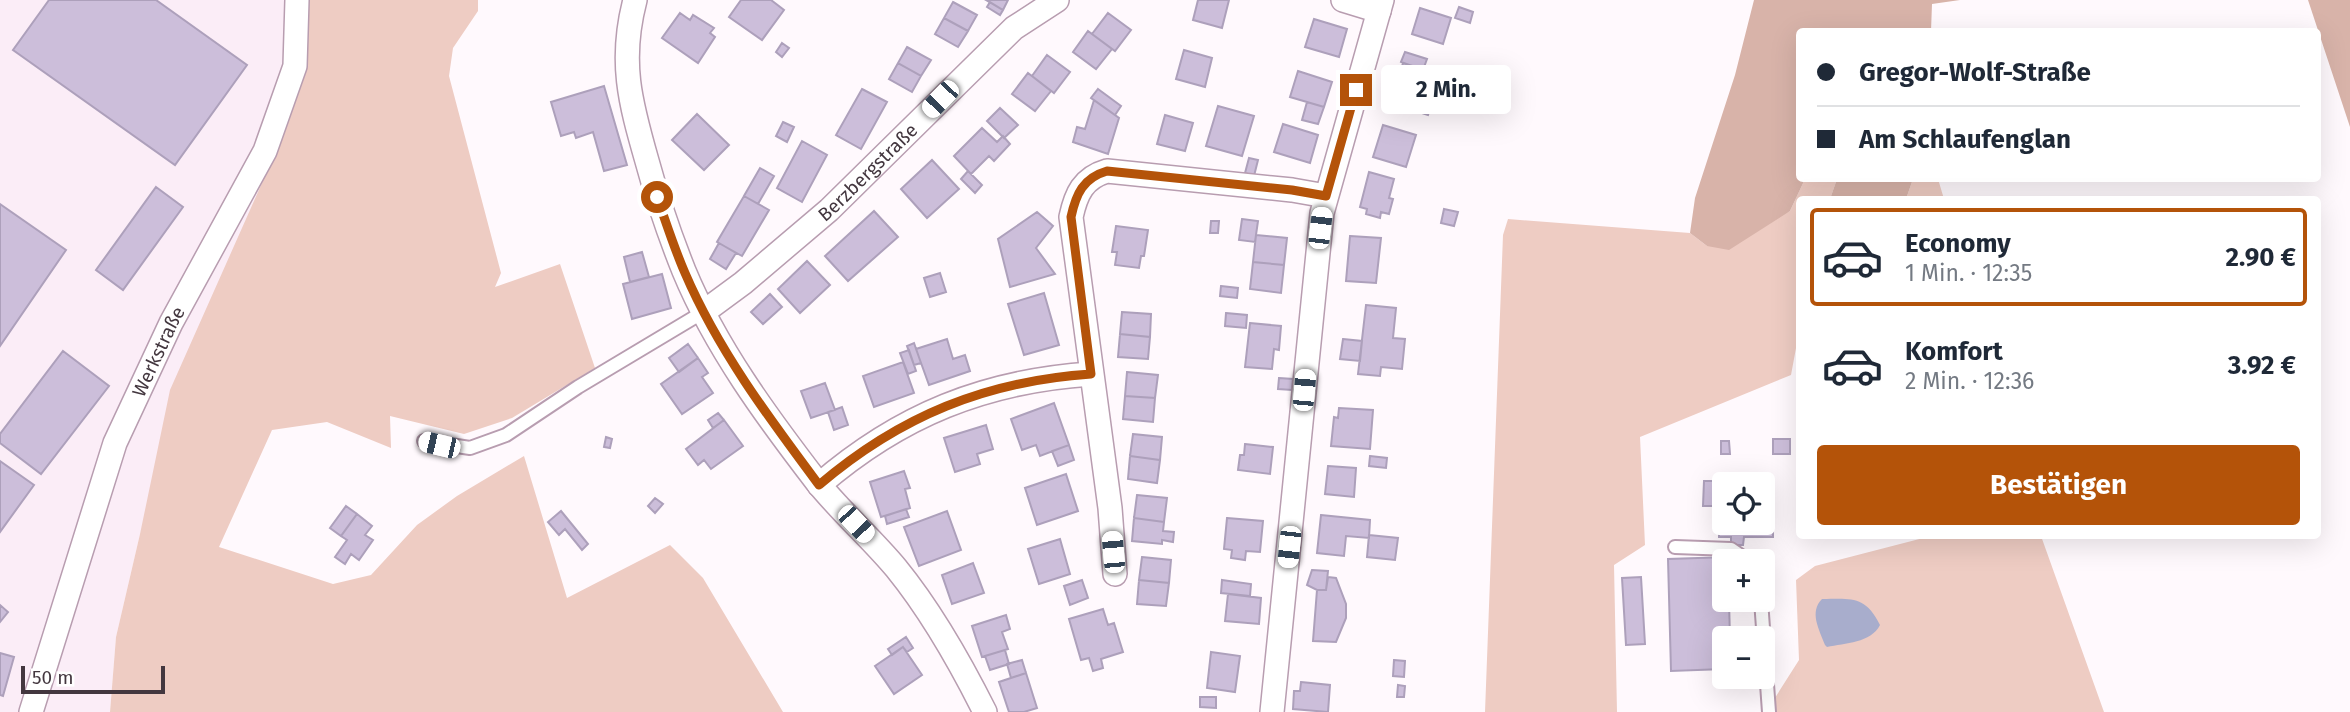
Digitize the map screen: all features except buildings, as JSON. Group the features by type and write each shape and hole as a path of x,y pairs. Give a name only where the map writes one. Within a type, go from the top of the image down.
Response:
{"street":[{"name":"Werkstraße","path":"31,712 114,443 171,323 265,151 295,66 298,0"},
{"path":"635,0 629,22 626,71 630,100 657,197 685,273 727,354 761,407 819,485 897,569 932,620 985,712"},
{"name":"Berzbergstraße","path":"705,312 829,210 1014,28 1057,0"},
{"path":"1272,712 1318,243 1326,196 1381,5 1343,0"},
{"path":"1115,574 1110,508 1071,217 1075,197 1093,175 1107,171 1292,190 1326,196"},
{"path":"819,485 841,467 934,409 982,391 1059,376 1091,374"}],"lane":[{"path":"424,442 470,448 506,435 578,387 705,312"},
{"path":"1675,547 1731,549"},
{"path":"1762,612 1769,712"}],"shaded area":[{"path":"0,0 302,0 307,35 300,88 270,165 140,534 116,637 110,712 0,712"},
{"path":"302,0 478,0 478,11 453,48 449,76 501,273 495,287 560,264 595,368 512,418 464,434 390,416 391,448 327,422 272,430 219,547 333,584 371,575 417,525 457,496 524,456 567,598 670,545 703,578 783,712 110,712 116,637 170,390 270,165 300,88 307,35"},
{"path":"1754,0 1960,0 1932,4 1931,28 1796,28 1796,182 1804,182 1790,211 1729,250 1707,246 1690,233 1695,198 1735,75"},
{"path":"2308,0 2350,0 2350,127 2321,39 2321,28 2317,28"},
{"path":"1804,182 1836,182 1831,196 1797,196"},
{"path":"1836,182 1912,182 1907,196 1831,196"},
{"path":"1912,182 1939,182 1943,196 1907,196"},
{"path":"1796,198 1796,348 1791,375 1640,437 1645,545 1614,565 1617,712 1485,712 1503,235 1508,219 1690,233 1707,246 1790,211"},
{"path":"1919,539 2042,539 2104,712 1766,712 1799,660 1796,580 1815,566"}],"water":[{"path":"1822,599 1849,599 1863,604 1869,608 1880,625 1864,639 1827,647 1816,615 1816,609"}],"route":[{"path":"657,197 685,273 727,354 761,407 819,485 841,467 934,409 982,391 1059,376 1091,374 1071,217 1075,197 1093,175 1107,171 1292,190 1326,196 1356,90"}]}
